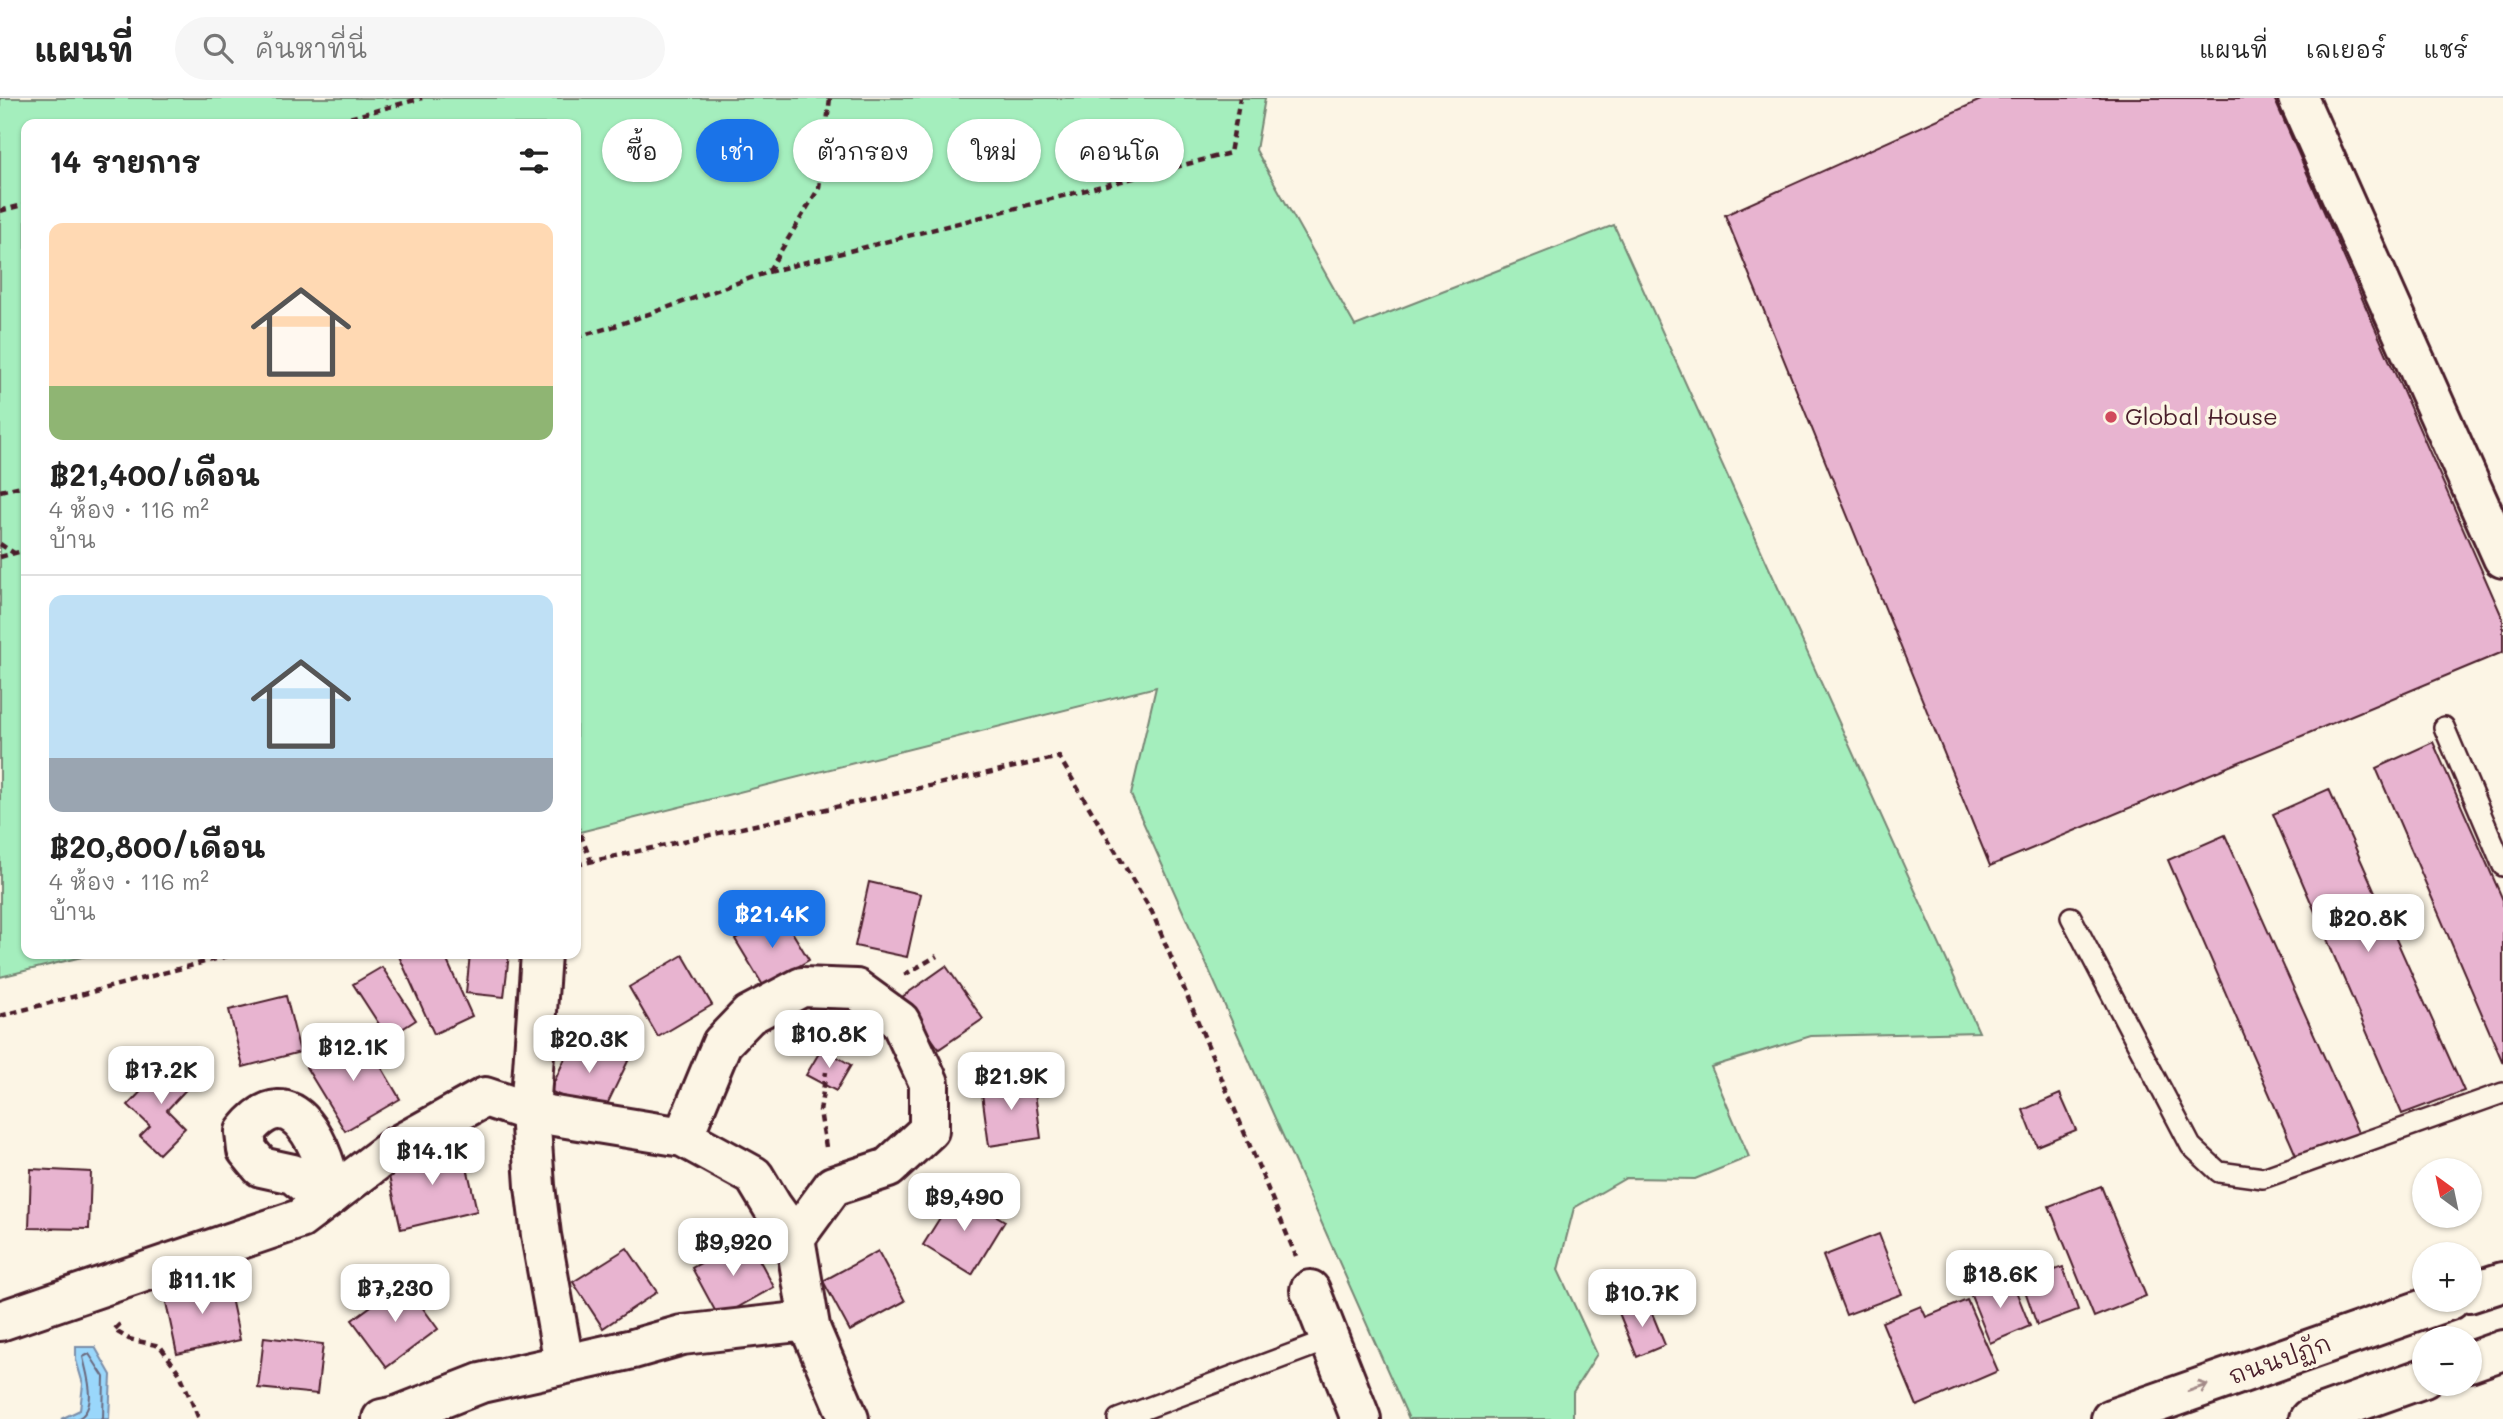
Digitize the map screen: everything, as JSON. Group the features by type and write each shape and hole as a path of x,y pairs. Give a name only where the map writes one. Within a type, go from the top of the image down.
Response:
{"street":[{"path":"2298,98 2503,558"},
{"path":"541,959 530,1112 541,1235 564,1363"},
{"path":"683,1137 722,1043 749,1015 802,987 856,989 900,1021 929,1083 929,1130 888,1168 832,1186 795,1238"},
{"path":"0,1321 300,1219 396,1147 485,1097 530,1112 683,1137 754,1176 795,1238 811,1332"},
{"path":"2482,1289 2503,1282"},
{"path":"1310,1290 1361,1419"},
{"name":"ถนนปฏัก","path":"2110,1419 2415,1312"},
{"path":"382,1419 481,1383 633,1349 682,1335 807,1321 849,1419"},
{"path":"2482,1357 2503,1350"},
{"path":"2309,1419 2412,1382"}],"lane":[{"path":"2444,727 2503,866"},
{"path":"2071,917 2191,1146 2219,1172 2263,1178 2503,1093"},
{"path":"1118,1419 1329,1340"}],"path":[{"path":"345,119 422,98"},
{"path":"768,272 819,188 830,98"},
{"path":"581,336 768,272 1230,153 1240,98"},
{"path":"0,211 21,205"},
{"path":"0,491 21,486"},
{"path":"0,544 15,553"},
{"path":"0,557 21,551"},
{"path":"581,864 1059,757 1152,912 1310,1290"},
{"path":"581,835 592,861"},
{"path":"0,1016 216,959"},
{"path":"826,1072 820,1111 832,1186"},
{"path":"116,1282 121,1305 121,1322 114,1329 129,1339 160,1346 180,1374 200,1419"}],"green space":[{"path":"0,98 1265,98 1256,150 1355,326 1614,225 1979,1032 1811,1036 1711,1067 1749,1157 1695,1179 1626,1178 1574,1208 1558,1270 1597,1354 1573,1392 1573,1419 1409,1419 1131,795 1156,687 581,832 581,119 21,119 21,959 74,959 0,977"}],"water":[{"path":"76,1347 95,1347 111,1375 109,1419 61,1419 80,1410 83,1384 76,1360"}],"building":[{"name":"Global House","path":"1985,98 2274,98 2503,619 2503,652 1990,866 1725,215"},
{"path":"2433,742 2503,900 2503,1063 2376,768"},
{"path":"2329,789 2464,1091 2402,1114 2273,814"},
{"path":"2225,835 2360,1137 2298,1160 2168,860"},
{"path":"869,882 921,894 907,957 855,946"},
{"path":"780,912 809,960 764,987 735,939"},
{"path":"683,955 712,1005 658,1037 629,987"},
{"path":"400,959 446,959 472,1016 434,1034"},
{"path":"469,959 508,959 504,997 466,993"},
{"path":"946,966 983,1019 939,1049 902,997"},
{"path":"382,967 416,1020 388,1038 353,984"},
{"path":"286,996 300,1052 243,1067 229,1010"},
{"path":"362,1034 400,1099 345,1131 306,1067"},
{"path":"576,1034 629,1059 602,1115 550,1091"},
{"path":"822,1048 851,1065 836,1091 806,1075"},
{"path":"170,1061 193,1082 167,1110 185,1128 159,1154 140,1136 150,1126 128,1105"},
{"path":"1033,1078 1041,1138 989,1146 981,1086"},
{"path":"2060,1094 2076,1130 2037,1146 2023,1110"},
{"path":"462,1145 477,1211 401,1229 386,1163"},
{"path":"31,1169 91,1172 89,1229 29,1228"},
{"path":"2101,1186 2146,1296 2094,1317 2049,1206"},
{"path":"956,1192 1005,1221 972,1275 923,1245"},
{"path":"1879,1234 1902,1294 1846,1315 1823,1256"},
{"path":"747,1237 774,1287 719,1318 692,1268"},
{"path":"627,1248 657,1292 603,1328 573,1282"},
{"path":"878,1251 905,1301 850,1331 823,1281"},
{"path":"2063,1267 2078,1310 2037,1325 2022,1282"},
{"path":"2010,1276 2030,1326 1990,1343 1970,1293"},
{"path":"227,1279 240,1340 177,1354 164,1293"},
{"path":"404,1282 438,1329 387,1367 352,1320"},
{"path":"1967,1300 1998,1371 1917,1406 1882,1322 1921,1306 1926,1317"},
{"path":"1647,1301 1665,1345 1637,1357 1619,1313"},
{"path":"264,1337 323,1344 317,1394 258,1388"}],"place":[{"name":"Global House","path":"2111,417"}]}
